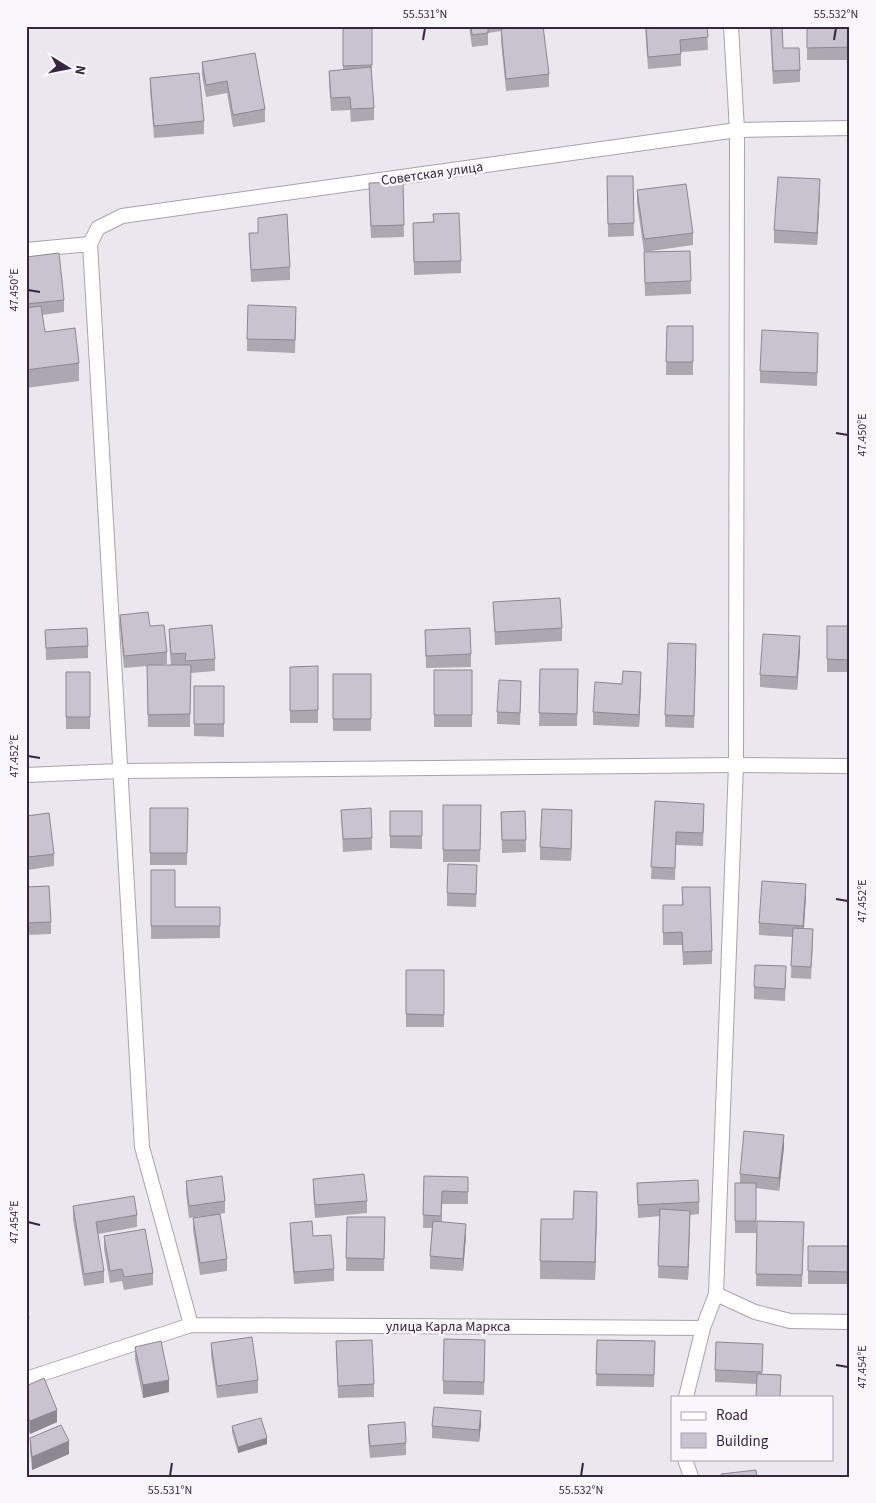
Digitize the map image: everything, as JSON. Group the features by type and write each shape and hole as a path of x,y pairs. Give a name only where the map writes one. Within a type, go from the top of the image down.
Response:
{"street":[{"path":"686,1396 702,1328 716,1294 736,765 738,130 731,26"},
{"name":"Советская улица","path":"90,244 98,228 122,216 738,130 850,128"},
{"path":"26,250 90,244 142,1147 191,1325"},
{"path":"26,775 119,771 736,765 850,766"},
{"path":"716,1294 754,1312 790,1321 850,1322"},
{"name":"улица Карла Маркса","path":"26,1379 191,1325 702,1328"},
{"path":"685,1460 691,1477"}],"building":[{"path":"343,26 372,26 372,65 343,66"},
{"path":"471,26 488,26 488,33 472,35"},
{"path":"543,26 549,74 506,79 501,29"},
{"path":"646,26 707,26 708,37 680,40 681,54 648,57"},
{"path":"771,26 782,26 783,48 799,48 800,70 773,71"},
{"path":"807,26 850,26 850,47 807,48"},
{"path":"255,53 265,109 233,115 227,81 206,85 202,62"},
{"path":"371,67 374,108 351,109 350,97 331,98 329,71"},
{"path":"199,73 204,121 154,126 150,78"},
{"path":"607,176 633,176 634,223 608,224"},
{"path":"778,177 820,179 817,233 774,230"},
{"path":"403,182 404,225 371,226 369,183"},
{"path":"686,184 693,233 644,239 637,190"},
{"path":"459,213 461,261 414,262 413,223 434,222 433,214"},
{"path":"287,214 290,267 251,270 249,233 258,233 258,218"},
{"path":"690,251 691,281 645,283 644,252"},
{"path":"59,253 64,300 26,304 26,257"},
{"path":"248,305 296,307 295,340 247,339"},
{"path":"41,306 45,332 75,328 79,363 26,370 26,308"},
{"path":"667,326 693,326 693,362 666,362"},
{"path":"762,330 818,333 817,373 760,371"},
{"path":"560,598 562,628 495,632 493,602"},
{"path":"148,612 150,626 164,625 167,652 124,656 120,615"},
{"path":"212,625 215,659 185,661 186,653 171,654 169,629"},
{"path":"827,626 850,626 850,660 827,659"},
{"path":"87,628 88,646 46,648 45,630"},
{"path":"470,628 471,654 426,656 425,630"},
{"path":"763,634 800,636 797,677 760,675"},
{"path":"668,643 696,644 694,716 665,715"},
{"path":"147,665 191,665 190,714 148,715"},
{"path":"318,666 318,710 290,711 290,667"},
{"path":"540,669 578,669 577,714 539,713"},
{"path":"434,670 472,670 472,715 434,715"},
{"path":"623,671 641,672 639,715 593,712 595,682 622,684"},
{"path":"66,672 90,672 90,717 66,717"},
{"path":"333,674 371,674 371,719 333,719"},
{"path":"499,680 521,681 520,713 497,712"},
{"path":"194,686 224,686 224,724 194,724"},
{"path":"655,801 704,804 703,833 676,832 675,868 651,867"},
{"path":"443,805 481,805 480,850 443,850"},
{"path":"150,808 188,808 187,853 150,853"},
{"path":"371,808 372,838 343,839 341,810"},
{"path":"542,809 572,810 571,849 540,847"},
{"path":"390,811 422,811 422,836 390,836"},
{"path":"525,811 526,840 502,840 501,812"},
{"path":"49,813 54,854 28,857 26,816"},
{"path":"448,864 477,865 476,894 447,893"},
{"path":"151,870 175,870 175,907 220,907 220,926 151,926"},
{"path":"762,881 806,884 803,926 759,923"},
{"path":"49,886 51,922 26,923 26,887"},
{"path":"682,887 710,887 712,951 683,952 682,932 663,933 663,905 683,905"},
{"path":"793,928 813,929 811,967 791,966"},
{"path":"755,965 786,966 785,989 754,987"},
{"path":"406,970 444,970 444,1015 406,1014"},
{"path":"744,1131 784,1135 779,1178 740,1174"},
{"path":"364,1174 367,1201 315,1205 313,1179"},
{"path":"222,1176 225,1201 189,1206 186,1181"},
{"path":"424,1176 468,1177 468,1192 442,1191 441,1216 423,1215"},
{"path":"698,1180 699,1202 638,1205 637,1183"},
{"path":"735,1183 756,1183 756,1221 735,1221"},
{"path":"574,1191 597,1192 595,1262 540,1261 541,1219 573,1219"},
{"path":"134,1196 137,1215 96,1222 104,1271 84,1274 73,1206"},
{"path":"660,1209 690,1211 688,1267 658,1266"},
{"path":"220,1214 227,1259 200,1263 193,1218"},
{"path":"347,1217 385,1217 384,1259 346,1258"},
{"path":"312,1221 313,1236 331,1235 334,1269 294,1272 290,1223"},
{"path":"433,1221 466,1224 463,1259 430,1256"},
{"path":"757,1221 804,1222 802,1275 756,1274"},
{"path":"145,1229 153,1273 124,1277 122,1269 110,1271 104,1236"},
{"path":"808,1246 850,1246 850,1272 808,1271"},
{"path":"26,1305 29,1318 26,1318"},
{"path":"252,1337 258,1380 217,1386 211,1343"},
{"path":"444,1339 485,1340 484,1382 443,1381"},
{"path":"372,1340 374,1384 338,1386 336,1341"},
{"path":"597,1340 655,1341 654,1375 596,1374"},
{"path":"161,1341 169,1380 143,1385 135,1347"},
{"path":"716,1342 763,1344 762,1372 715,1370"},
{"path":"757,1374 781,1375 780,1396 756,1396"},
{"path":"44,1378 57,1410 30,1421 26,1413 26,1386"},
{"path":"434,1407 481,1411 479,1430 432,1426"},
{"path":"261,1418 267,1438 238,1447 232,1426"},
{"path":"405,1422 406,1443 370,1446 368,1425"},
{"path":"61,1425 69,1441 32,1457 30,1438"},
{"path":"756,1470 757,1477 722,1477 721,1474"}]}
